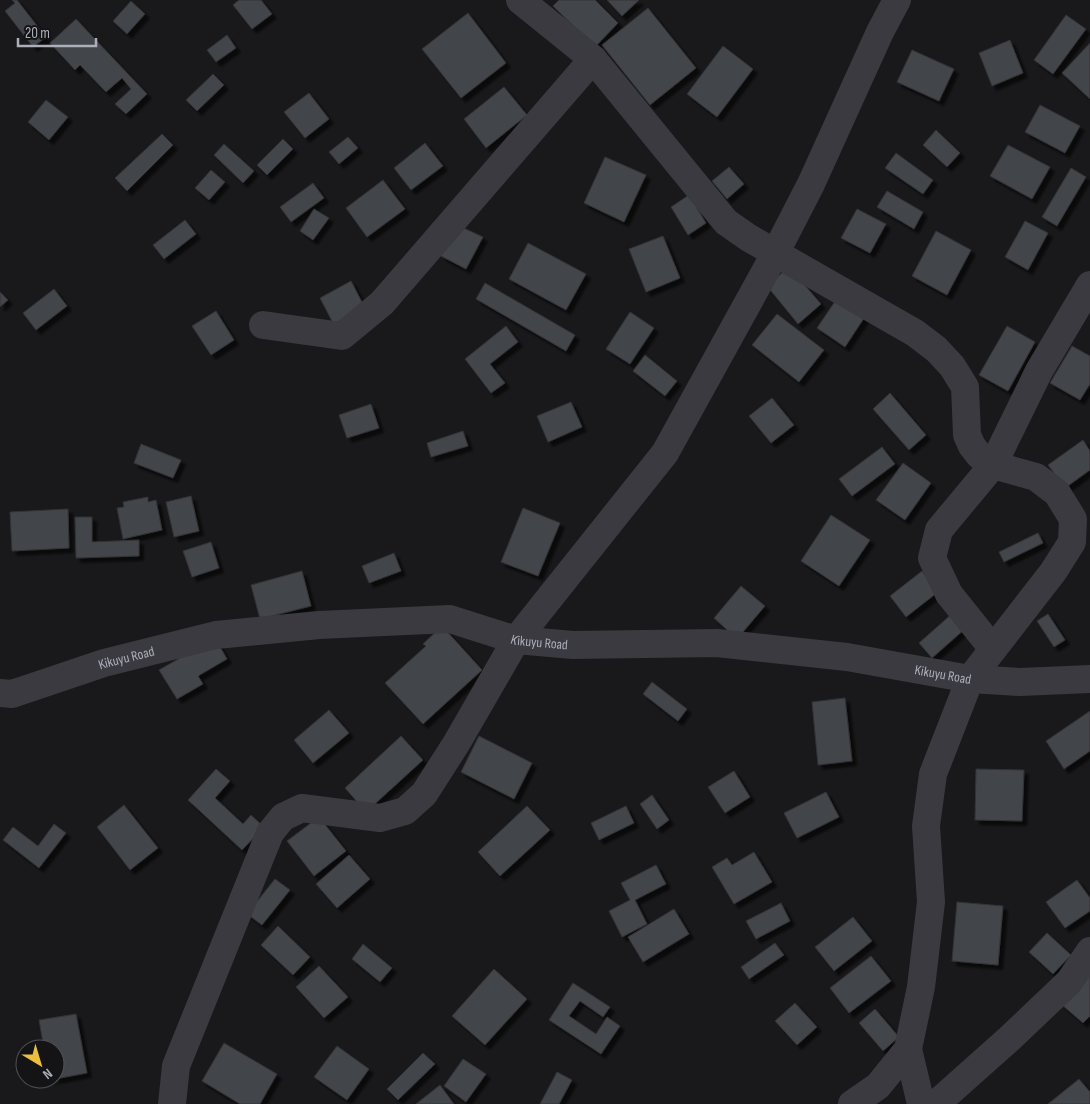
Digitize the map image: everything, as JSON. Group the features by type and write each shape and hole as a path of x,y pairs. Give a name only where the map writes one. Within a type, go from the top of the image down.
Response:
{"street":[{"path":"520,0 593,59 726,222 749,238 915,332 936,349 952,366 965,387 967,435 979,455 993,465 1036,477 1057,493 1074,519 1072,542 1053,572 970,679 933,774 926,826 930,902 921,988 908,1048 878,1086 852,1104"},
{"path":"172,1104 176,1066 270,833 283,817 302,808 380,818 405,811 424,794 456,744 516,640 665,453 776,252 811,184 880,32 897,0"},
{"path":"263,325 342,336 382,303 593,59"},
{"path":"993,649 949,594 932,558 940,530 993,465 1039,371 1090,285"},
{"name":"Kikuyu Road","path":"0,694 12,694 104,663 216,635 319,625 450,620 516,640 573,645 717,643 847,657 970,679 1020,682 1090,679"},
{"path":"936,1104 1010,1039 1069,982 1090,951"},
{"path":"908,1048 922,1104"}],"building":[{"path":"12,0 17,0 46,37 33,47 5,11 15,3"},
{"path":"239,0 261,0 272,14 252,29 233,5"},
{"path":"559,0 595,0 618,23 595,47 553,6"},
{"path":"607,0 639,0 622,16"},
{"path":"131,1 145,14 127,34 113,21"},
{"path":"648,8 696,68 650,105 602,45"},
{"path":"468,13 506,63 461,98 422,49"},
{"path":"1066,15 1086,29 1053,74 1034,60"},
{"path":"76,19 147,94 126,114 115,104 131,89 122,78 106,92 80,65 75,70 50,43"},
{"path":"227,35 236,48 216,62 207,50"},
{"path":"1010,40 1023,73 992,86 979,53"},
{"path":"1090,43 1090,99 1062,73"},
{"path":"723,46 753,69 717,117 687,94"},
{"path":"912,50 954,69 939,101 897,82"},
{"path":"213,74 224,85 197,111 186,100"},
{"path":"504,87 527,115 486,148 464,119"},
{"path":"309,93 329,119 305,138 284,112"},
{"path":"46,100 68,117 49,140 28,122"},
{"path":"1040,105 1080,126 1065,153 1025,132"},
{"path":"936,130 960,153 947,167 923,145"},
{"path":"162,134 173,145 127,191 115,178"},
{"path":"348,137 358,148 339,164 329,152"},
{"path":"283,139 293,149 267,175 257,165"},
{"path":"425,143 443,166 411,190 394,168"},
{"path":"224,144 254,171 243,183 214,155"},
{"path":"1008,145 1050,167 1032,199 990,176"},
{"path":"896,153 933,180 923,194 885,168"},
{"path":"605,157 646,175 624,222 584,203"},
{"path":"729,167 744,184 727,199 712,181"},
{"path":"1071,168 1086,177 1057,226 1042,217"},
{"path":"211,170 225,182 209,200 195,188"},
{"path":"383,180 405,209 367,237 346,208"},
{"path":"313,183 324,198 291,222 280,207"},
{"path":"887,191 923,212 914,229 877,207"},
{"path":"689,195 706,223 688,235 671,207"},
{"path":"314,209 329,218 313,240 300,231"},
{"path":"857,209 886,224 870,253 841,238"},
{"path":"185,220 196,234 164,259 153,245"},
{"path":"1025,221 1048,233 1028,270 1005,257"},
{"path":"457,225 483,237 466,269 441,256"},
{"path":"936,231 971,250 947,295 912,276"},
{"path":"663,236 680,278 646,292 629,249"},
{"path":"528,243 586,274 566,310 509,279"},
{"path":"789,267 821,304 798,324 767,286"},
{"path":"351,281 365,308 334,325 320,298"},
{"path":"485,283 575,335 566,351 476,299"},
{"path":"54,289 67,306 36,330 23,313"},
{"path":"0,292 8,300 0,307"},
{"path":"840,294 868,312 845,347 817,328"},
{"path":"216,311 234,340 211,355 192,326"},
{"path":"630,312 654,328 630,364 606,349"},
{"path":"777,314 824,350 799,382 752,345"},
{"path":"506,326 518,342 490,364 505,383 491,393 465,359"},
{"path":"1007,326 1035,342 1008,391 979,375"},
{"path":"1072,346 1090,356 1090,384 1080,400 1050,383"},
{"path":"645,355 677,381 665,396 633,371"},
{"path":"890,393 926,435 909,450 873,409"},
{"path":"772,398 794,425 771,443 749,416"},
{"path":"571,402 582,427 548,442 537,416"},
{"path":"371,404 379,428 347,438 339,415"},
{"path":"463,431 468,446 431,457 427,443"},
{"path":"1083,440 1090,451 1090,470 1065,488 1048,465"},
{"path":"141,444 181,460 173,478 134,463"},
{"path":"882,447 895,464 852,496 839,479"},
{"path":"903,463 931,483 905,520 876,500"},
{"path":"191,496 199,531 174,537 166,502"},
{"path":"148,497 148,502 156,500 162,530 123,539 117,508 124,507 123,502"},
{"path":"523,508 560,523 538,576 501,562"},
{"path":"68,509 69,548 12,551 10,512"},
{"path":"831,515 870,540 839,586 801,561"},
{"path":"75,517 92,517 92,542 139,540 139,556 76,558"},
{"path":"1038,533 1043,543 1004,562 999,552"},
{"path":"211,542 219,568 192,577 183,551"},
{"path":"394,553 401,571 369,583 362,566"},
{"path":"302,571 311,606 260,619 251,585"},
{"path":"922,571 938,592 906,617 890,596"},
{"path":"741,586 765,606 737,639 714,618"},
{"path":"954,612 967,627 932,658 919,643"},
{"path":"1048,614 1065,640 1054,647 1037,621"},
{"path":"442,626 482,670 423,724 385,683 426,646 423,644"},
{"path":"215,638 227,659 198,676 203,684 177,699 159,670"},
{"path":"652,682 687,709 678,721 643,694"},
{"path":"845,698 852,761 818,765 812,702"},
{"path":"329,710 349,733 313,763 294,740"},
{"path":"1090,711 1090,751 1064,769 1046,741"},
{"path":"401,736 423,760 366,812 345,788"},
{"path":"479,736 532,763 514,799 461,772"},
{"path":"216,769 230,781 215,798 243,824 251,815 264,827 242,850 188,800"},
{"path":"976,769 1024,770 1022,821 975,820"},
{"path":"734,771 750,797 725,813 708,787"},
{"path":"826,792 839,817 797,838 784,813"},
{"path":"652,795 669,820 657,829 640,804"},
{"path":"124,805 158,848 130,870 97,827"},
{"path":"527,806 550,830 500,876 478,852"},
{"path":"626,806 634,823 599,840 591,823"},
{"path":"319,817 346,851 314,876 287,841"},
{"path":"54,824 66,833 39,868 3,840 13,827 38,846"},
{"path":"754,852 772,882 734,904 712,867 727,858 732,865"},
{"path":"349,855 370,879 337,908 316,884"},
{"path":"656,865 666,884 635,900 647,924 622,937 609,911 630,900 621,883"},
{"path":"275,879 290,890 262,925 247,914"},
{"path":"1077,880 1090,898 1090,911 1065,928 1046,902"},
{"path":"957,902 1003,906 998,965 952,961"},
{"path":"781,903 790,921 756,939 746,921"},
{"path":"674,909 689,934 643,962 628,937"},
{"path":"853,917 872,941 834,971 815,947"},
{"path":"278,926 310,957 293,975 261,945"},
{"path":"1047,933 1071,955 1053,974 1029,952"},
{"path":"775,943 784,955 749,979 741,967"},
{"path":"363,944 392,968 380,982 352,959"},
{"path":"871,956 891,981 849,1013 830,988"},
{"path":"319,966 348,997 324,1018 296,987"},
{"path":"494,969 527,999 485,1045 452,1016"},
{"path":"1090,971 1090,1016 1083,1023 1061,1004"},
{"path":"573,983 610,1007 603,1017 580,1001 569,1016 596,1034 607,1017 620,1026 601,1054 549,1020"},
{"path":"795,1003 817,1027 797,1045 775,1021"},
{"path":"875,1009 899,1037 883,1051 859,1023"},
{"path":"76,1014 87,1073 65,1077 65,1039 42,1039 39,1020"},
{"path":"224,1043 277,1074 260,1104 240,1104 202,1081"},
{"path":"337,1046 369,1069 347,1100 314,1077"},
{"path":"423,1053 435,1064 398,1100 387,1089"},
{"path":"463,1059 486,1074 466,1102 444,1086"},
{"path":"557,1072 572,1080 559,1104 540,1104"},
{"path":"1079,1079 1090,1092 1090,1104 1048,1104"},
{"path":"440,1085 454,1104 416,1104"}]}
